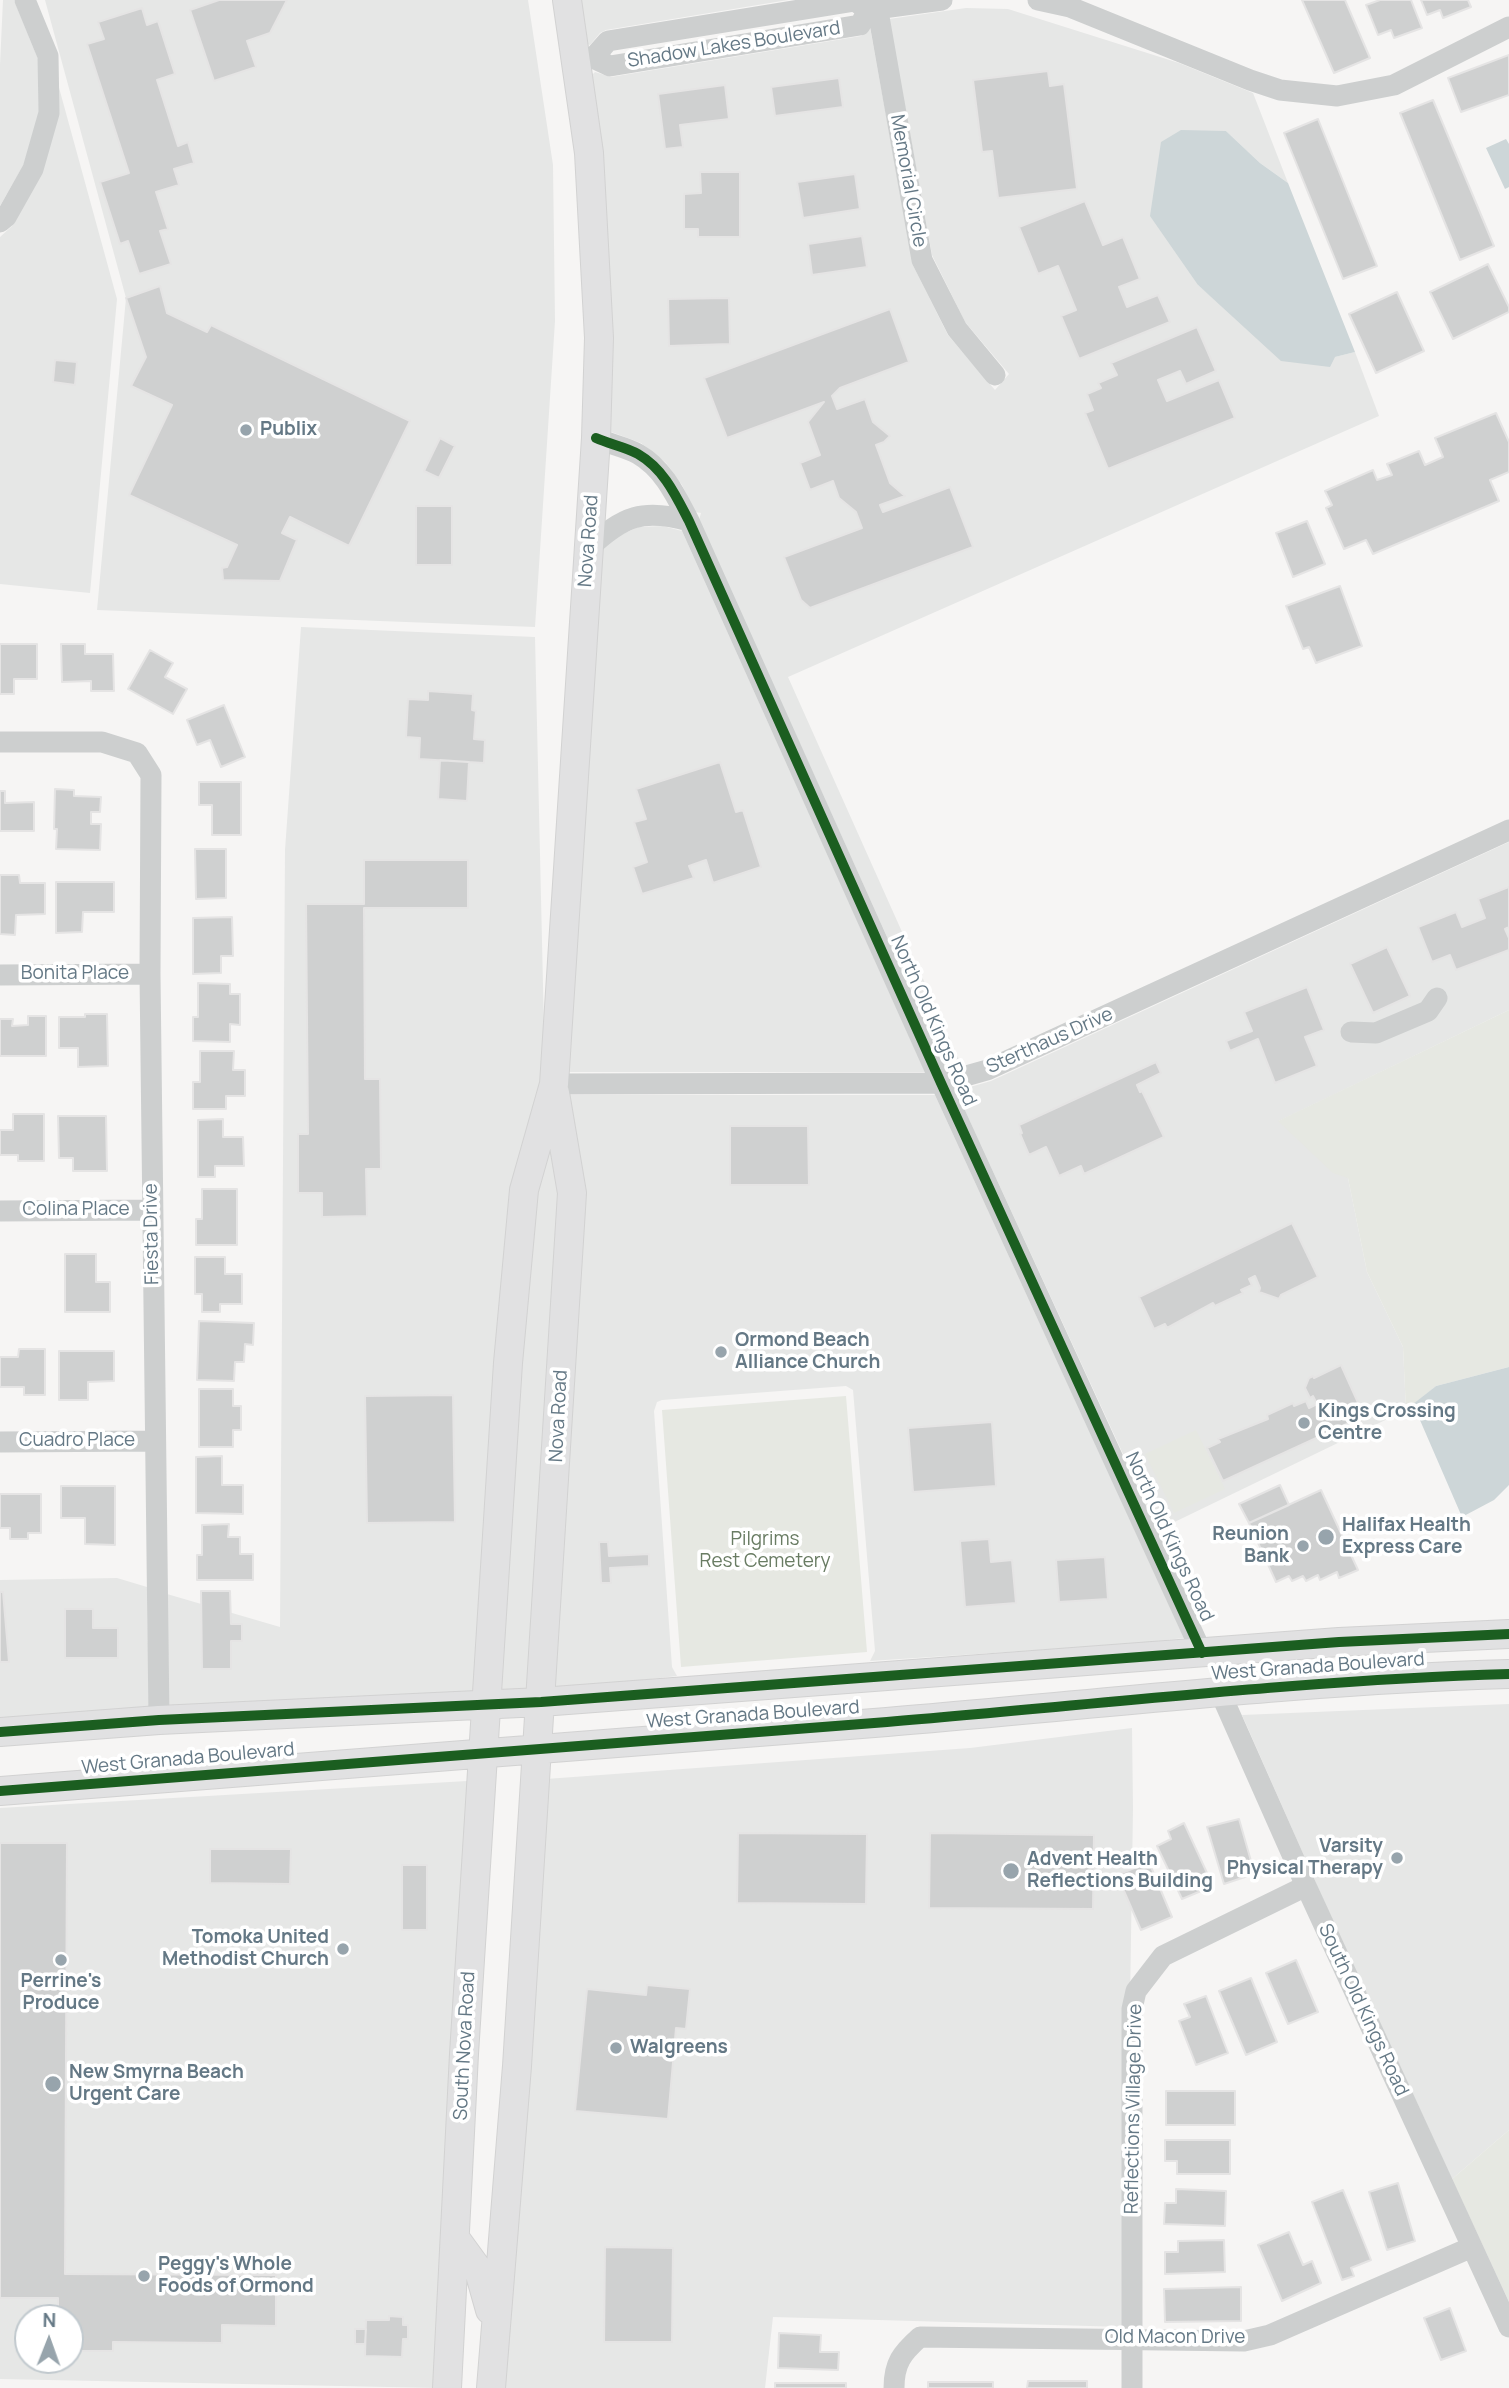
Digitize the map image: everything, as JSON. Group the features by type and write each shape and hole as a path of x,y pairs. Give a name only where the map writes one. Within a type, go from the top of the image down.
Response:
{"main road":[{"name":"Nova Road","path":"486,1705 508,1363 524,1190 554,1084 596,438 599,338 585,59 567,0"},
{"name":"Nova Road","path":"538,1749 572,1193 554,1084"},
{"name":"West Granada Boulevard","path":"0,1732 159,1720 541,1702 1292,1646 1509,1634"},
{"path":"1220,1692 1243,1668 1292,1646"},
{"path":"1125,1701 1173,1679 1202,1653"},
{"path":"1430,1676 1482,1655 1509,1656"},
{"name":"West Granada Boulevard","path":"0,1791 1220,1692 1430,1676 1509,1674"},
{"name":"South Nova Road","path":"447,2388 486,1705"},
{"path":"491,2388 517,2066 538,1749"},
{"path":"455,2238 480,2271 495,2330"}],"street":[{"path":"0,222 6,217 33,169 49,113 48,57 25,0"},
{"name":"Shadow Lakes Boulevard","path":"585,59 610,66 860,25 874,6 942,0"},
{"path":"1038,0 1070,7 1280,90 1337,96 1394,86 1509,27"},
{"name":"Memorial Circle","path":"874,6 922,260 957,329 995,374"},
{"name":"North Old Kings Road","path":"596,438 638,454 660,472 689,521 1202,1653"},
{"path":"589,548 610,528 636,516 664,514 689,521"},
{"name":"Fiesta Drive","path":"0,742 102,742 136,752 151,775 150,974 159,1720"},
{"name":"Sterthaus Drive","path":"554,1084 942,1083 987,1070 1509,830"},
{"name":"Bonita Place","path":"0,975 150,974"},
{"path":"1351,1032 1376,1033 1428,1012 1437,998"},
{"name":"Colina Place","path":"0,1210 152,1210"},
{"name":"Cuadro Place","path":"0,1442 155,1441"},
{"name":"South Old Kings Road","path":"1220,1692 1509,2327"},
{"name":"Reflections Village Drive","path":"1132,2388 1132,2009 1136,1991 1163,1956 1306,1886"},
{"name":"Old Macon Drive","path":"894,2388 894,2370 905,2350 920,2337 1244,2341 1270,2335 1472,2247"}],"shaded area":[{"path":"3,0 14,0 38,59 39,112 24,164 0,206 0,65"},
{"path":"45,0 528,0 553,165 555,321 535,627 97,610 126,298"},
{"path":"577,0 788,0 606,30 590,45 587,44"},
{"path":"966,8 1008,9 1179,63 1253,93 1288,183 1260,163 1226,131 1198,285 1225,308 1335,357 1355,352 1379,416 788,677 962,1066 947,1070 699,520 701,513 695,512 682,485 666,463 641,443 606,430 589,70 593,74 595,72 611,77 861,36 870,27 913,265 948,335 995,390 1009,374 965,322 932,255 889,19"},
{"path":"58,84 117,299 90,593 0,584 0,237 12,226"},
{"path":"1181,130 1226,131 1260,163 1288,183 1355,352 1335,357 1330,367 1281,361 1198,285 1150,216 1161,142"},
{"path":"1506,139 1509,144 1509,187 1505,189 1486,148"},
{"path":"663,526 682,531 925,1072 565,1072 599,553 614,538 638,527"},
{"path":"301,627 535,637 545,1072 476,1694 169,1708 167,1594 280,1627 285,850"},
{"path":"1509,842 1509,1010 1279,1121 1348,1178 1367,1272 1403,1347 1406,1410 1158,1530 956,1091 991,1081"},
{"path":"566,1095 935,1095 1184,1638 870,1661 875,1651 853,1390 846,1386 662,1400 657,1402 654,1411 672,1667 677,1676 552,1690"},
{"path":"551,1131 561,1194 531,1691 497,1693 534,1192"},
{"path":"1509,1367 1509,1485 1494,1500 1462,1517 1413,1404 1436,1386"},
{"path":"117,1578 147,1587 149,1710 0,1720 0,1580"},
{"path":"1509,1704 1509,2130 1452,2179 1242,1715"},
{"path":"1132,1728 1125,2327 773,2317 765,2388 501,2388 546,1779 970,1748"},
{"path":"468,1766 437,2388 0,2379 0,1808 467,1781"}],"green space":[{"path":"1509,1010 1509,1367 1436,1386 1406,1410 1403,1347 1367,1272 1348,1178 1333,1173 1278,1121"},
{"name":"Pilgrims Rest Cemetery","path":"846,1396 867,1652 681,1667 662,1410"},
{"path":"1196,1430 1225,1489 1174,1513 1145,1454"},
{"path":"1509,2130 1509,2302 1452,2179"}],"building":[{"path":"219,0 287,0 270,33 247,41 256,67 214,81 190,10"},
{"path":"1302,0 1345,0 1370,58 1334,73"},
{"path":"1380,0 1411,0 1422,28 1394,38 1391,30 1378,35 1366,5"},
{"path":"1421,0 1468,0 1471,7 1443,18 1440,10 1427,15"},
{"path":"142,8 147,25 158,21 175,74 157,80 178,146 188,142 194,163 174,169 179,185 156,192 168,229 160,231 171,264 139,274 128,241 120,244 100,182 129,173 87,44 104,39 98,22"},
{"path":"1509,55 1509,95 1461,112 1448,78"},
{"path":"1048,71 1050,86 1064,84 1077,189 998,198 992,151 982,152 973,80"},
{"path":"839,78 843,107 775,116 771,87"},
{"path":"725,85 729,119 680,125 683,147 665,149 658,94"},
{"path":"1433,100 1494,246 1460,260 1400,113"},
{"path":"1318,119 1377,266 1343,279 1284,133"},
{"path":"700,172 740,172 740,237 698,237 698,229 684,229 684,194 701,193"},
{"path":"855,174 860,209 803,218 797,182"},
{"path":"1085,201 1103,245 1123,237 1140,279 1119,287 1127,307 1158,295 1170,322 1079,359 1061,316 1076,310 1058,266 1038,274 1019,227"},
{"path":"862,236 867,267 812,275 808,244"},
{"path":"1488,264 1509,312 1453,339 1430,292"},
{"path":"160,286 167,313 207,332 211,325 410,421 349,546 290,517 282,533 297,540 280,581 223,580 222,568 227,567 237,545 129,495 172,405 131,386 146,357 126,298"},
{"path":"1397,292 1424,351 1376,373 1349,314"},
{"path":"729,298 730,344 669,346 668,299"},
{"path":"890,309 909,362 840,388 832,396 837,409 865,399 873,422 890,436 876,445 890,483 905,496 880,505 883,512 950,487 973,547 810,608 801,600 784,557 862,528 856,512 839,498 833,481 810,490 800,463 820,455 808,422 824,402 727,438 704,378"},
{"path":"1197,327 1216,371 1186,384 1180,371 1158,380 1167,401 1219,380 1235,418 1108,469 1085,413 1093,410 1087,394 1101,388 1098,383 1117,375 1111,363"},
{"path":"55,360 77,362 75,385 53,382"},
{"path":"1496,413 1509,442 1509,472 1490,480 1499,501 1373,554 1366,540 1344,549 1326,508 1332,505 1325,491 1373,470 1377,480 1392,475 1387,464 1419,451 1425,465 1443,457 1435,438"},
{"path":"440,438 455,446 439,478 424,471"},
{"path":"416,506 452,506 452,565 416,565"},
{"path":"1307,521 1325,564 1293,577 1276,533"},
{"path":"1340,586 1362,646 1316,663 1309,647 1303,649 1286,606"},
{"path":"0,644 37,644 37,679 14,679 14,694 0,694"},
{"path":"61,644 85,644 85,654 113,654 114,691 91,691 91,681 62,682"},
{"path":"150,650 173,663 165,677 187,689 173,714 128,689"},
{"path":"428,691 473,694 472,710 476,711 474,739 485,740 484,763 419,759 420,738 406,737 408,699 428,700"},
{"path":"224,705 245,757 221,767 210,740 197,745 187,720"},
{"path":"440,760 469,762 467,801 438,799"},
{"path":"720,762 736,812 743,810 761,867 713,883 706,860 689,866 694,878 642,894 633,867 647,862 634,822 646,819 636,789"},
{"path":"199,782 241,782 241,835 212,835 212,805 199,805"},
{"path":"55,789 74,790 74,796 101,797 100,812 91,812 91,824 101,824 100,850 56,849"},
{"path":"0,791 5,791 5,803 34,802 34,831 0,831"},
{"path":"195,849 226,849 226,898 196,899"},
{"path":"364,860 468,860 468,908 364,908 365,1079 380,1079 381,1169 366,1169 367,1216 322,1217 322,1193 298,1193 298,1134 308,1134 306,904 364,904"},
{"path":"0,875 19,875 20,883 45,883 45,914 16,915 15,935 0,934"},
{"path":"56,882 114,882 114,912 83,912 82,932 56,933"},
{"path":"1509,887 1509,927 1505,929 1509,938 1509,950 1456,970 1450,955 1432,962 1418,927 1456,912 1462,927 1485,918 1478,899"},
{"path":"232,917 233,956 221,956 221,973 193,974 193,918"},
{"path":"1387,947 1410,996 1373,1013 1350,964"},
{"path":"198,983 230,984 230,994 240,994 240,1025 230,1024 230,1042 193,1041 193,1017 198,1017"},
{"path":"1307,987 1324,1030 1305,1037 1317,1066 1275,1083 1258,1039 1230,1051 1226,1041 1252,1031 1244,1012"},
{"path":"85,1014 107,1014 108,1066 78,1067 78,1048 59,1048 59,1017 85,1017"},
{"path":"28,1016 46,1016 46,1056 0,1056 0,1019 13,1019 12,1026 28,1025"},
{"path":"200,1051 234,1051 233,1070 245,1070 245,1096 226,1096 226,1109 193,1109 193,1082 200,1082"},
{"path":"1156,1062 1161,1073 1137,1085 1164,1137 1084,1174 1081,1166 1059,1176 1046,1147 1029,1155 1019,1125"},
{"path":"13,1114 44,1114 44,1161 18,1161 18,1155 0,1155 0,1130 13,1130"},
{"path":"58,1116 106,1116 107,1171 73,1171 73,1158 59,1158"},
{"path":"223,1119 223,1137 243,1137 244,1166 215,1166 215,1177 198,1177 198,1120"},
{"path":"730,1126 808,1126 809,1185 730,1185"},
{"path":"202,1189 237,1189 237,1245 196,1245 196,1219 202,1219"},
{"path":"1292,1223 1318,1277 1281,1295 1279,1299 1259,1292 1255,1276 1249,1279 1252,1285 1241,1290 1243,1293 1215,1306 1213,1303 1167,1328 1165,1324 1154,1329 1139,1297"},
{"path":"65,1254 96,1254 96,1282 110,1282 110,1312 65,1312"},
{"path":"195,1257 225,1257 225,1274 242,1274 242,1304 220,1304 220,1312 202,1312 202,1294 195,1294"},
{"path":"199,1321 254,1323 253,1345 245,1344 244,1362 235,1362 234,1381 197,1380"},
{"path":"19,1349 45,1349 45,1395 24,1395 24,1387 0,1387 0,1357 18,1357"},
{"path":"59,1351 114,1351 114,1381 88,1382 88,1400 59,1400"},
{"name":"Kings Crossing Centre","path":"1341,1365 1364,1416 1223,1481 1207,1448 1220,1442 1218,1439 1268,1419 1267,1415 1293,1403 1294,1406 1306,1401 1309,1408 1317,1404 1305,1388 1309,1378"},
{"path":"199,1389 233,1389 233,1406 241,1406 241,1430 233,1430 233,1447 199,1447"},
{"path":"453,1395 455,1522 367,1523 365,1396"},
{"path":"992,1422 996,1486 913,1492 908,1428"},
{"path":"222,1456 222,1485 243,1485 243,1514 196,1513 196,1457"},
{"path":"1280,1485 1289,1505 1249,1523 1239,1504"},
{"path":"61,1486 115,1486 115,1545 85,1544 85,1518 61,1518"},
{"name":"Reunion Bank","path":"1321,1490 1358,1570 1339,1578 1337,1572 1320,1580 1318,1575 1306,1581 1303,1576 1292,1581 1289,1576 1276,1582 1249,1523"},
{"path":"0,1494 41,1494 41,1533 28,1533 28,1539 10,1539 10,1528 0,1528"},
{"path":"229,1524 228,1537 240,1537 240,1554 253,1554 253,1580 197,1580 197,1555 202,1555 202,1525"},
{"path":"989,1539 991,1562 1012,1560 1016,1603 965,1607 960,1541"},
{"path":"599,1542 608,1542 609,1556 649,1554 649,1566 610,1568 611,1583 601,1583"},
{"path":"1105,1557 1108,1599 1059,1602 1056,1560"},
{"path":"201,1591 230,1591 231,1624 242,1624 242,1641 231,1641 231,1669 202,1669"},
{"path":"0,1592 3,1592 9,1662 0,1662"},
{"path":"65,1609 93,1609 93,1628 118,1628 118,1658 65,1658"},
{"path":"1239,1819 1251,1861 1244,1863 1248,1876 1224,1884 1207,1827"},
{"path":"1184,1823 1213,1886 1182,1899 1157,1846 1171,1839 1168,1831"},
{"path":"738,1833 867,1834 866,1904 737,1903"},
{"name":"Advent Health Reflections Building","path":"930,1833 1094,1835 1093,1909 929,1908"},
{"path":"0,1843 67,1843 65,2274 276,2275 276,2326 222,2325 222,2343 113,2342 113,2351 84,2351 84,2304 58,2304 58,2298 0,2298"},
{"path":"210,1849 291,1849 290,1884 210,1883"},
{"path":"1149,1862 1172,1917 1141,1930 1117,1875"},
{"path":"402,1865 427,1865 427,1930 402,1930"},
{"path":"1296,1960 1318,2012 1288,2024 1266,1973"},
{"path":"1251,1978 1277,2042 1246,2055 1219,1991"},
{"name":"Walgreens","path":"647,1985 690,1989 686,2029 676,2028 668,2119 575,2111 587,1989 646,1995"},
{"path":"1206,1996 1228,2053 1196,2065 1179,2021 1190,2017 1184,2004"},
{"path":"1166,2091 1235,2091 1235,2125 1166,2125"},
{"path":"1165,2140 1230,2140 1230,2174 1177,2174 1177,2161 1165,2161"},
{"path":"1398,2183 1415,2241 1387,2250 1369,2192"},
{"path":"1176,2189 1226,2191 1225,2226 1164,2224 1165,2203 1176,2203"},
{"path":"1343,2190 1371,2260 1351,2268 1354,2276 1342,2280 1312,2202"},
{"path":"1289,2232 1303,2265 1312,2261 1321,2283 1282,2301 1258,2245"},
{"path":"1224,2240 1225,2272 1165,2274 1165,2252 1178,2252 1178,2241"},
{"path":"605,2247 673,2248 672,2342 604,2342"},
{"path":"1241,2287 1241,2321 1165,2322 1164,2289"},
{"path":"1450,2308 1466,2351 1441,2360 1424,2318"},
{"path":"389,2316 403,2317 403,2325 408,2325 408,2339 403,2339 402,2357 365,2356 366,2320 389,2320"},
{"path":"355,2329 366,2329 365,2344 355,2344"},
{"path":"779,2333 821,2335 820,2352 839,2352 838,2370 778,2368"},
{"path":"1028,2381 1087,2381 1087,2388 1027,2388"},
{"path":"928,2382 993,2382 993,2388 928,2388"},
{"path":"775,2383 846,2383 846,2388 775,2388"}],"cycle path":[{"path":"596,438 633,452 655,467 689,521 941,1083 1202,1653"},
{"path":"0,1732 159,1720 541,1702 1339,1642 1509,1634"},
{"path":"0,1791 776,1731 1275,1687 1509,1674"}],"place":[{"name":"Publix","path":"246,430"},
{"name":"Ormond Beach Alliance Church","path":"721,1352"},
{"name":"Kings Crossing Centre","path":"1304,1423"},
{"name":"Halifax Health Express Care","path":"1326,1537"},
{"name":"Reunion Bank","path":"1303,1546"},
{"name":"Varsity Physical Therapy","path":"1397,1858"},
{"name":"Advent Health Reflections Building","path":"1011,1871"},
{"name":"Tomoka United Methodist Church","path":"343,1949"},
{"name":"Perrine's Produce","path":"61,1960"},
{"name":"Walgreens","path":"616,2048"},
{"name":"New Smyrna Beach Urgent Care","path":"53,2084"},
{"name":"Peggy's Whole Foods of Ormond","path":"144,2276"}]}
